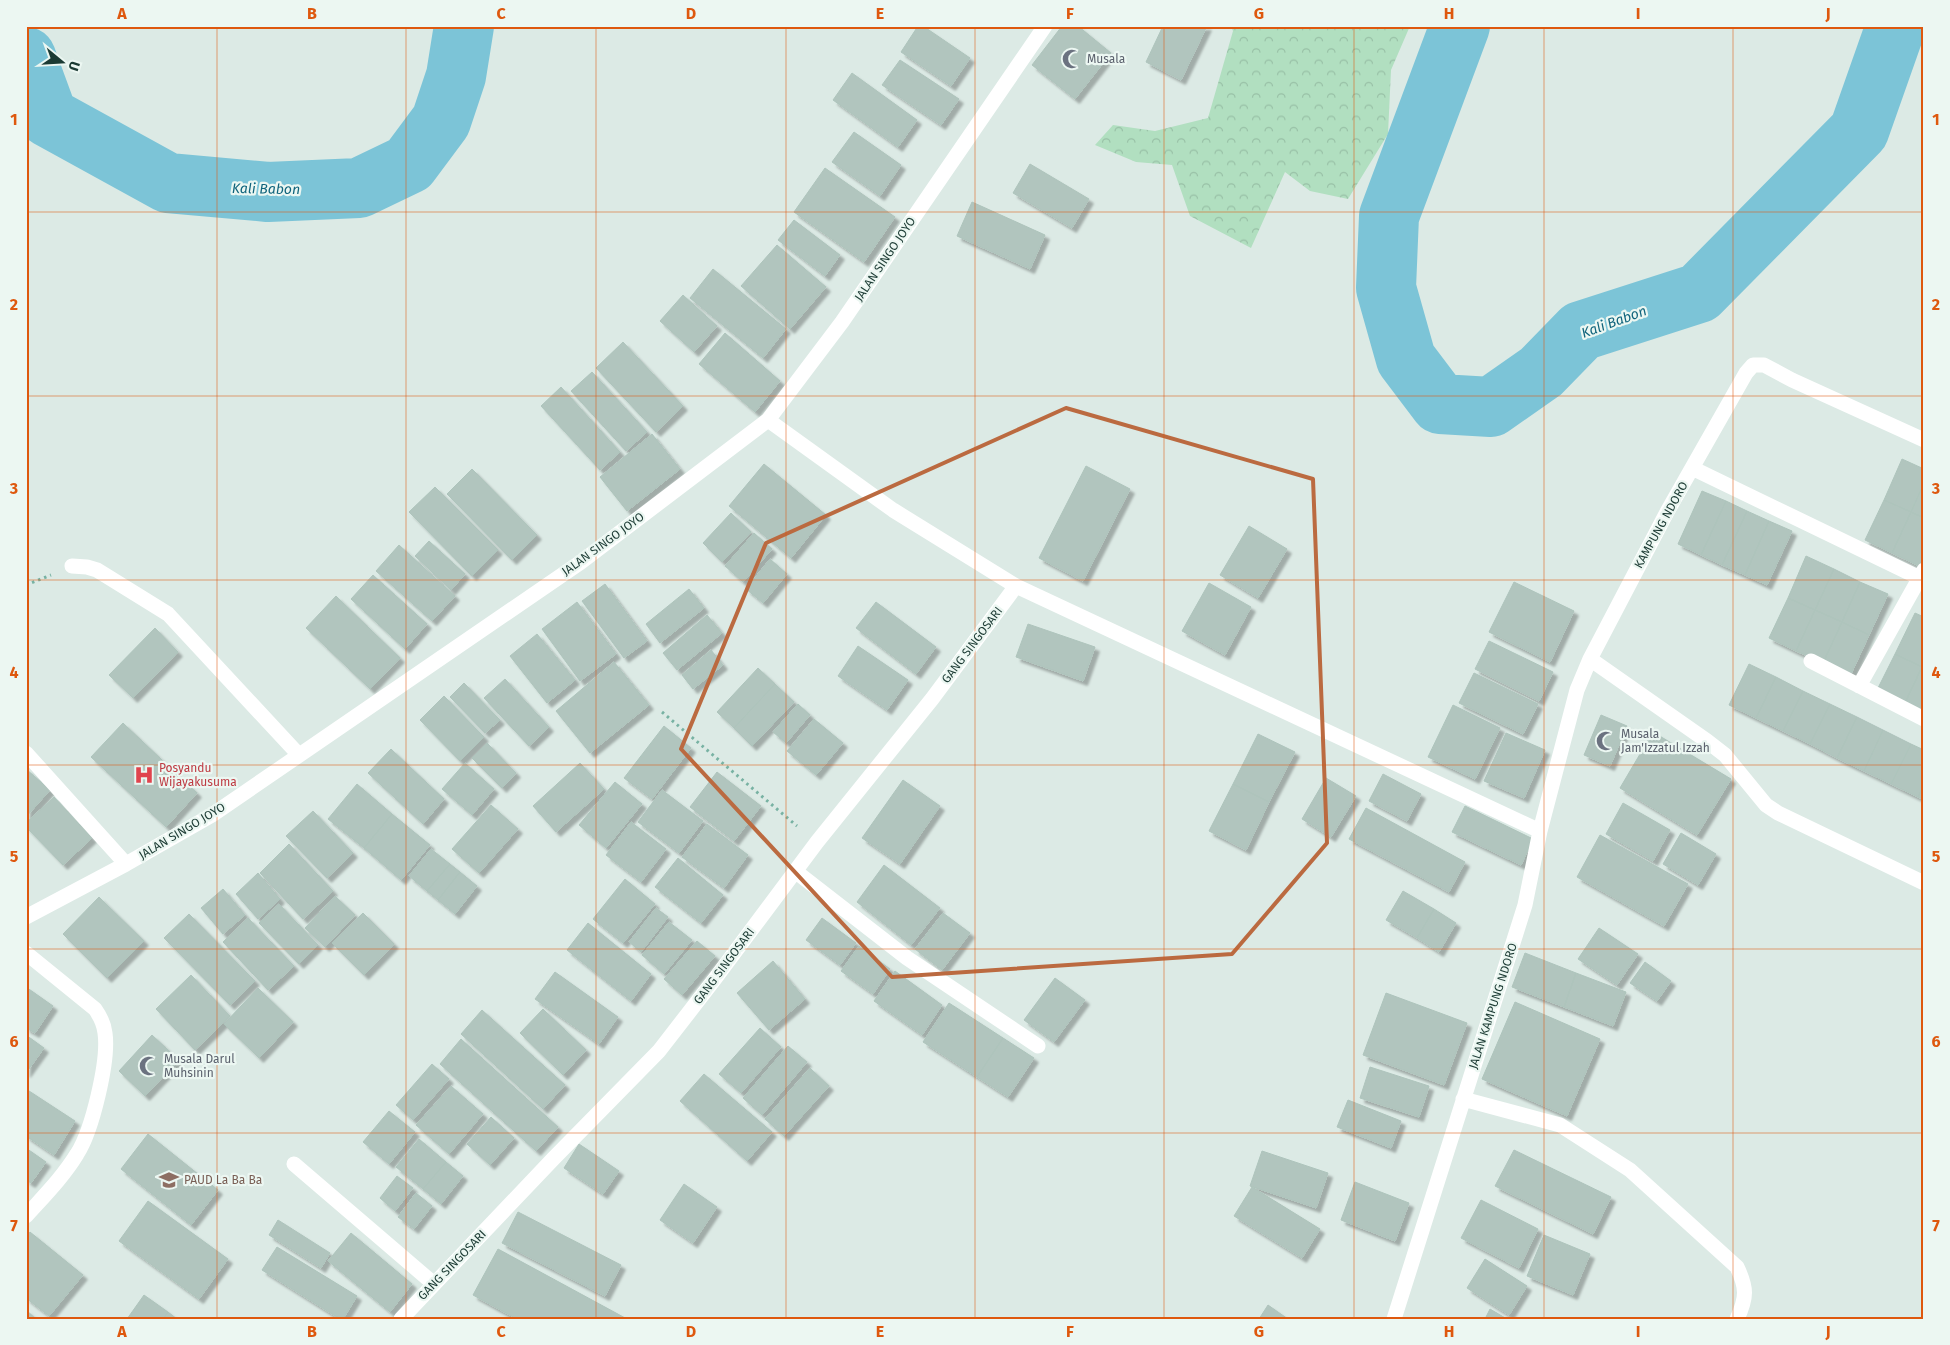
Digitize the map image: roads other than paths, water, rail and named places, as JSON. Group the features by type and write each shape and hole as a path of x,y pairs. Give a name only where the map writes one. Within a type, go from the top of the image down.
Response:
{"street":[{"name":"JALAN SINGO JOYO","path":"26,917 126,864 212,815 581,562 768,420 842,322 1045,26"},
{"name":"KAMPUNG NDORO","path":"1577,690 1590,659 1666,512 1746,373 1754,365 1764,365 1792,380 1924,440"},
{"path":"768,420 893,510 1016,586 1540,831"},
{"path":"1692,468 1922,576 1859,686"},
{"path":"72,566 97,570 168,614 299,755"},
{"name":"GANG SINGOSARI","path":"401,1319 659,1051 817,842 932,699 1016,586"},
{"path":"1590,659 1719,750 1766,805 1778,813 1924,883"},
{"path":"1811,661 1924,718"},
{"name":"JALAN KAMPUNG NDORO","path":"1394,1319 1525,906 1540,831 1577,690"},
{"path":"26,753 126,864"},
{"path":"795,871 907,958 1038,1046"},
{"path":"26,953 95,1009 102,1020 106,1034 103,1074 89,1129 78,1153 60,1179 26,1216"},
{"path":"1463,1099 1560,1125 1630,1170 1736,1267 1744,1283 1744,1302 1737,1319"},
{"path":"294,1164 434,1284"}],"waterway":[{"name":"Kali Babon","path":"26,57 48,117 168,183 268,192 359,188 409,164 441,121 456,76 464,26"},
{"name":"Kali Babon","path":"1460,26 1389,216 1386,288 1406,359 1440,404 1491,407 1541,372 1581,331 1699,293 1859,131 1896,26"}],"place":[{"name":"Musala","path":"1072,59"},
{"name":"Musala Jam'Izzatul Izzah","path":"1606,741"},
{"name":"Posyandu Wijayakusuma","path":"144,775"},
{"name":"Musala Darul Muhsinin","path":"149,1066"},
{"name":"PAUD La Ba Ba","path":"169,1180"}]}
